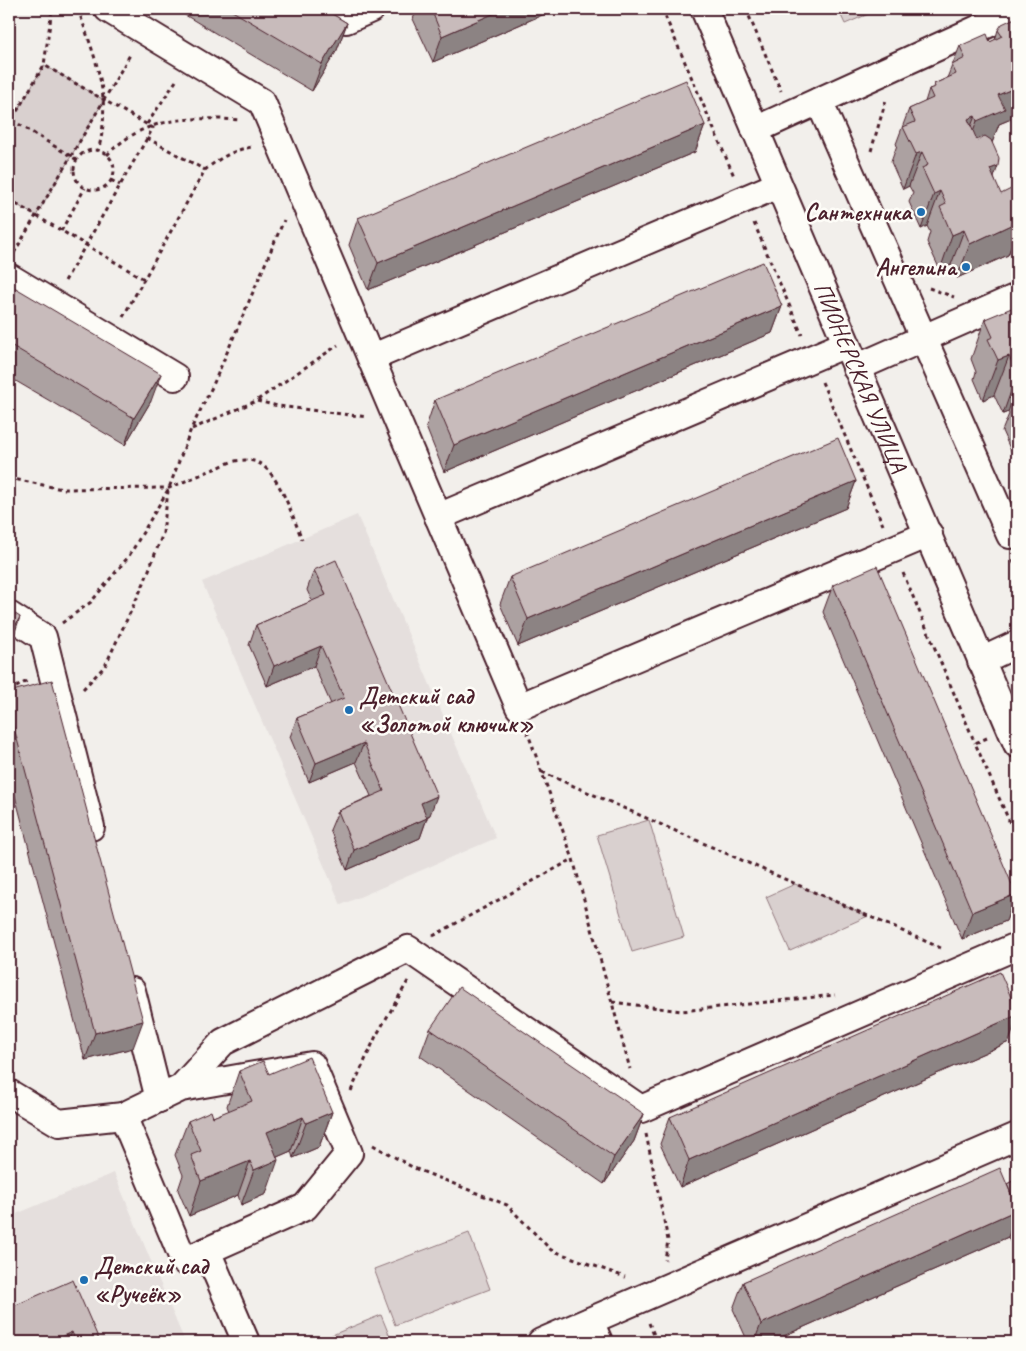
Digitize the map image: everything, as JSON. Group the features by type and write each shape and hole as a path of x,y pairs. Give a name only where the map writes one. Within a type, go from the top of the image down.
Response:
{"street":[{"path":"108,9 262,102 519,707 929,534"},
{"path":"346,20 371,9"},
{"name":"ПИОНЕРСКАЯ УЛИЦА","path":"704,9 1014,736"},
{"path":"755,130 1017,11"},
{"path":"814,104 900,285 1010,535 1017,532"},
{"path":"371,358 778,184"},
{"path":"11,266 52,302 175,377"},
{"path":"856,368 1017,297"},
{"path":"438,517 846,344"},
{"path":"9,615 43,637 96,847"},
{"path":"981,661 1017,644"},
{"path":"170,1094 223,1042 415,953 640,1109 1017,946"},
{"path":"125,964 170,1094"},
{"path":"9,1093 60,1123 123,1116 170,1094 312,1065 349,1153 305,1207 184,1261 123,1116"},
{"path":"541,1342 594,1332 661,1290 1017,1136"},
{"path":"207,1251 246,1342"}],"path":[{"path":"9,125 44,65 52,9"},
{"path":"78,9 102,81 104,100 103,134 98,150"},
{"path":"662,9 1017,839"},
{"path":"746,9 782,93 814,104"},
{"path":"11,266 36,216 144,31"},
{"path":"149,125 190,59"},
{"path":"44,65 154,128 52,302"},
{"path":"869,156 897,66"},
{"path":"107,155 126,138 149,125 184,119 207,118 275,134"},
{"path":"12,120 77,160"},
{"path":"111,338 205,170 219,159 250,147 275,134"},
{"path":"147,138 205,170"},
{"path":"98,150 107,155 114,167 111,180 101,189 94,190 85,188 78,182 74,169 77,160 88,151 98,150"},
{"path":"111,180 120,185"},
{"path":"43,637 91,602 129,556 169,488 191,429 213,386 298,187"},
{"path":"61,231 85,188"},
{"path":"9,200 144,279"},
{"path":"900,285 910,282 990,309"},
{"path":"191,429 256,401 359,331"},
{"path":"256,401 278,406 398,421"},
{"path":"9,478 62,490 169,488 231,462 240,460 258,462 272,474 302,539"},
{"path":"62,712 105,666 144,583 163,533 169,488"},
{"path":"370,1143 414,1168 507,1205 552,1250 661,1290 668,1240 640,1109 573,859 519,707"},
{"path":"975,743 1014,736"},
{"path":"542,772 975,963"},
{"path":"336,1123 415,953 573,859"},
{"path":"612,1002 682,1011 844,994"}],"shaded area":[{"path":"838,9 880,9 845,24"},
{"path":"44,65 104,100 36,216 9,200 9,125"},
{"name":"Детский сад «Золотой ключик»","path":"357,515 496,838 341,905 202,582"},
{"path":"649,820 684,937 632,952 597,835"},
{"path":"795,884 868,916 790,951 766,897"},
{"name":"Детский сад «Ручеёк»","path":"114,1173 185,1342 9,1342 9,1217"},
{"path":"469,1233 490,1289 395,1325 374,1269"},
{"path":"381,1315 392,1342 315,1342"}],"building":[{"path":"229,9 324,9 347,23 322,64"},
{"path":"431,9 504,9 442,36"},
{"path":"1017,17 1017,87 998,95 1005,109 977,121 975,116 968,119 977,140 985,136 991,140 999,158 998,166 990,169 1001,194 1013,188 1017,197 1017,222 970,244 964,230 952,235 940,207 946,204 940,191 934,194 922,168 928,165 922,152 916,154 903,127 915,122 909,109 933,98 929,89 935,87 934,84 956,74 952,65 965,58 960,46 987,34 990,42 1002,36 998,30 1002,24"},
{"path":"686,80 705,125 378,263 358,218"},
{"path":"763,262 782,306 454,445 435,400"},
{"path":"9,284 161,374 134,418 9,344"},
{"path":"1014,307 1017,315 1017,374 1009,356 998,360 988,339 993,337 985,319"},
{"path":"838,438 856,481 528,619 510,577"},
{"path":"336,560 437,796 421,803 427,818 354,850 338,811 384,791 364,743 316,763 297,718 344,698 321,646 274,666 256,625 326,595 314,570"},
{"path":"877,566 1016,894 972,912 833,585"},
{"path":"9,610 20,617 9,637"},
{"path":"52,680 143,1021 95,1033 9,709 9,692"},
{"path":"1000,972 1017,1015 689,1160 670,1117"},
{"path":"459,987 644,1114 614,1157 430,1029"},
{"path":"309,1057 332,1112 306,1123 303,1117 267,1132 278,1160 254,1170 250,1161 201,1181 191,1155 201,1151 188,1121 211,1111 213,1117 252,1101 239,1071 263,1061 269,1074"},
{"path":"1017,1159 1017,1171 1013,1161"},
{"path":"1000,1168 1017,1210 761,1324 743,1282"},
{"path":"1017,1179 1017,1208 1007,1184"},
{"path":"1017,1212 1017,1247 1010,1231"},
{"path":"73,1280 100,1342 76,1342 72,1332 49,1342 9,1342 9,1308"}],"place":[{"name":"Сантехника","path":"921,212"},
{"name":"Ангелина","path":"966,267"},
{"name":"Детский сад «Золотой ключик»","path":"349,710"},
{"name":"Детский сад «Ручеёк»","path":"84,1280"}]}
